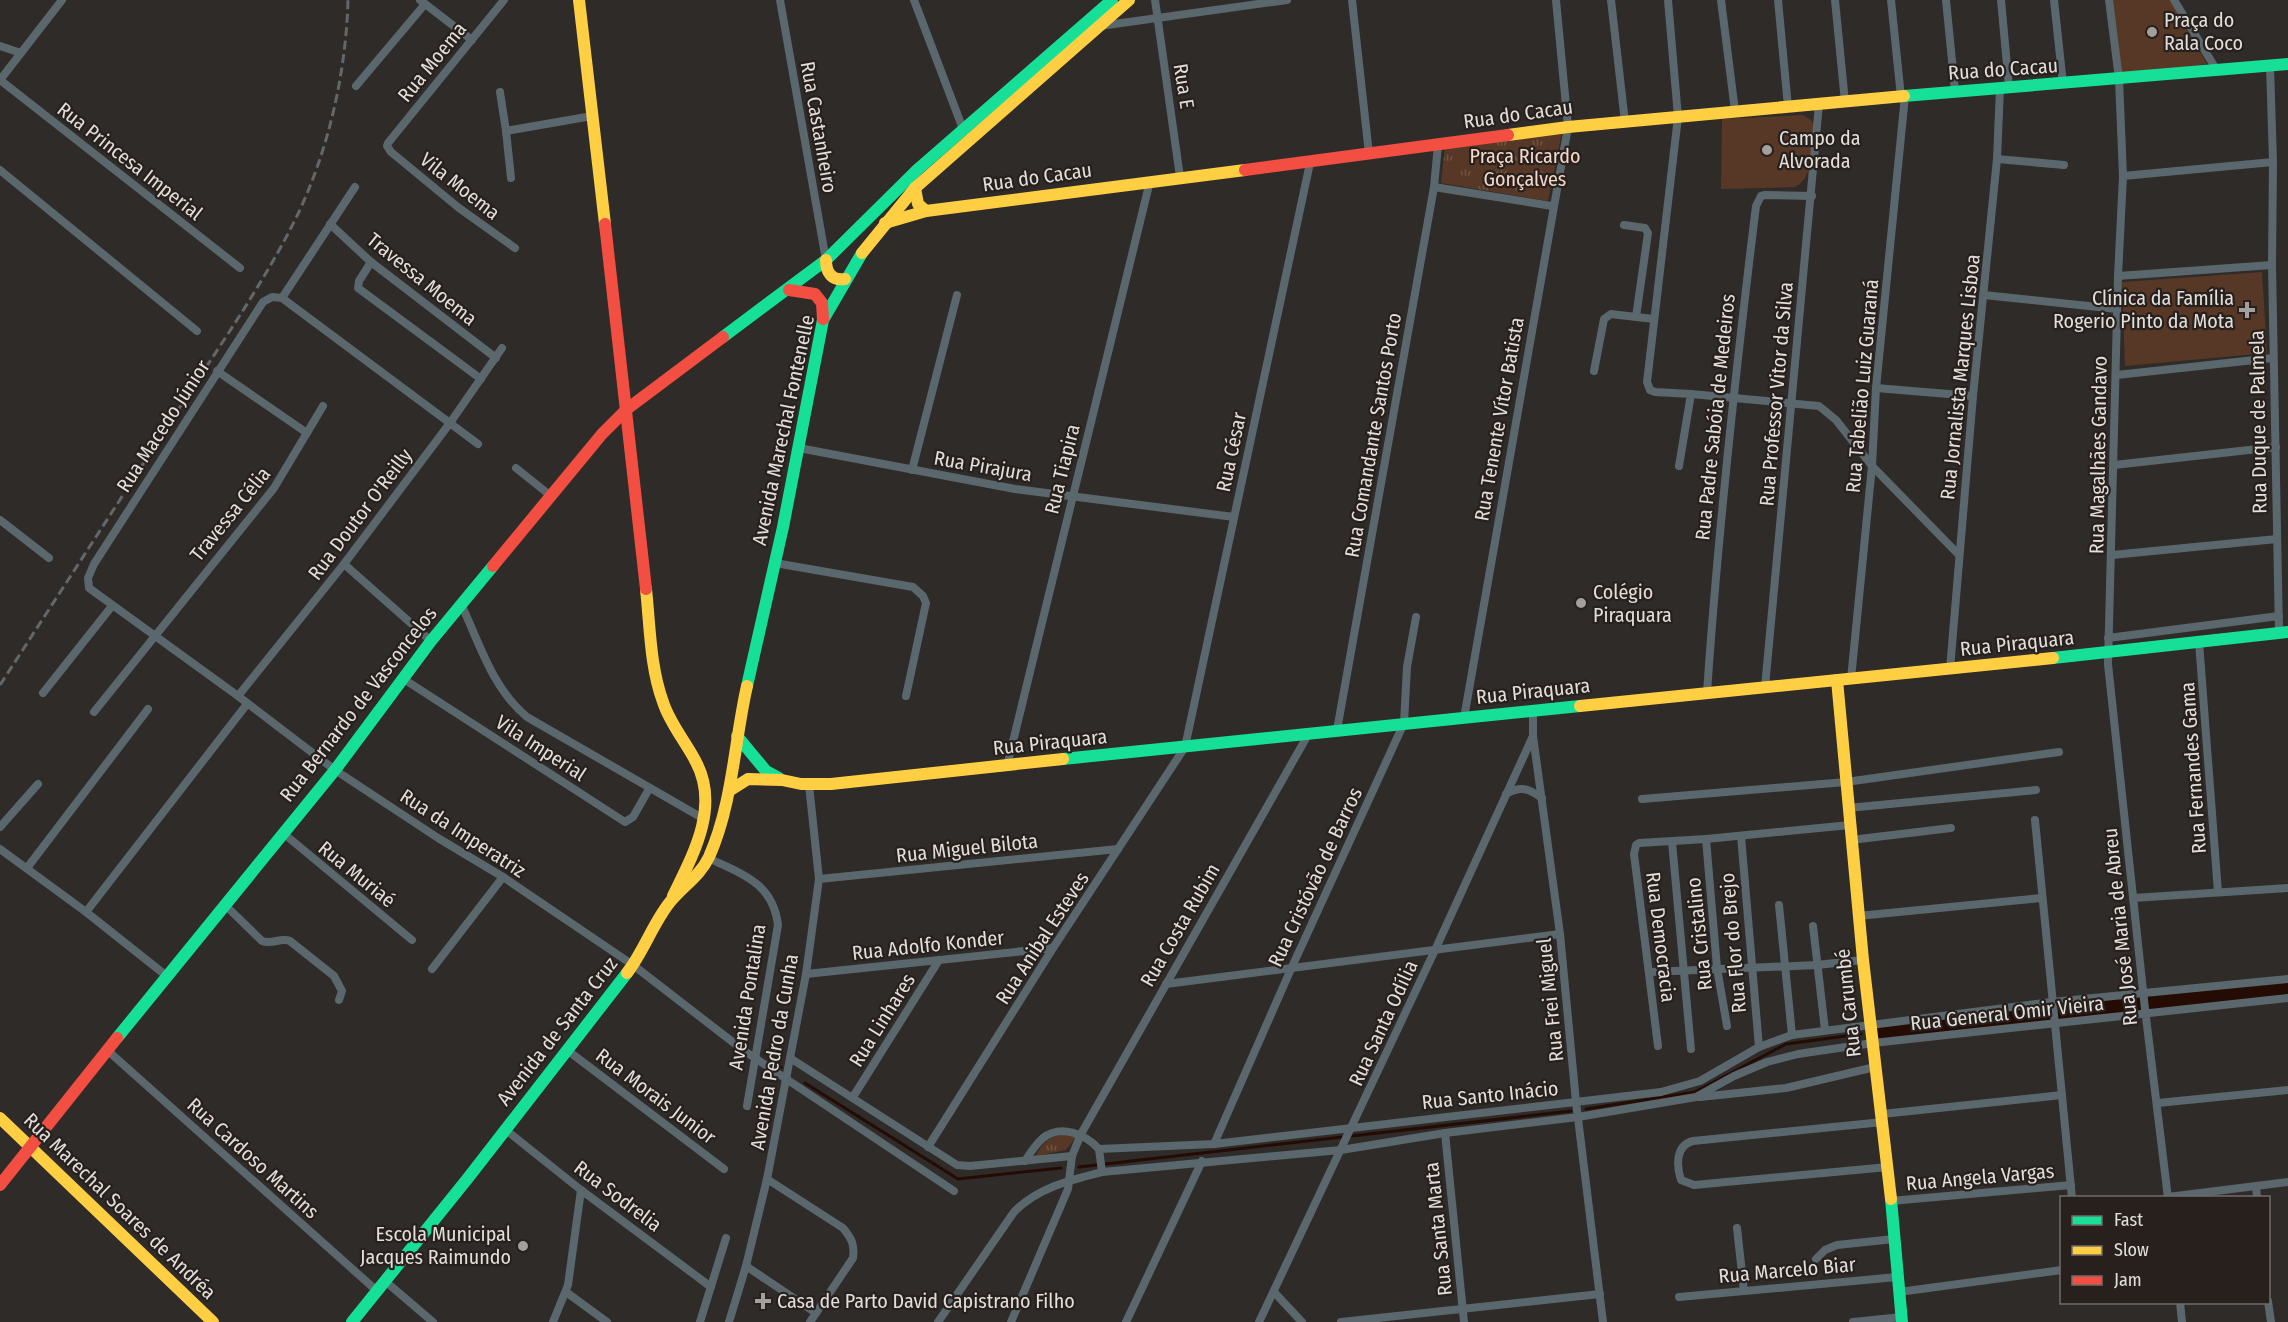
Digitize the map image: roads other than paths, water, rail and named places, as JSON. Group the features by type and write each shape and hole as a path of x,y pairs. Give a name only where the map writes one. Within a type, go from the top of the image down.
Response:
{"main road":[{"path":"579,0 631,443 656,680 666,711 699,767 704,783 706,805 704,819 692,857 670,902"},
{"name":"Avenida Marechal Fontenelle","path":"789,290 826,260 917,170 1112,0"},
{"name":"Avenida Marechal Fontenelle","path":"737,736 750,666 775,563 799,448 823,320 845,279 885,223 915,188 1129,0"},
{"name":"Rua do Cacau","path":"885,223 926,211 1180,177 1310,163 1568,127 1955,91 2288,64"},
{"path":"915,188 918,204 926,211"},
{"path":"826,260 826,271 839,280 845,279"},
{"path":"789,290 809,291 818,296 824,309 823,320"},
{"name":"Rua Bernardo de Vasconcelos","path":"0,1185 334,770 431,641 602,434 627,409 789,290"},
{"path":"602,434 612,431 631,443"},
{"name":"Rua Piraquara","path":"728,795 748,779 831,784 2283,633"},
{"name":"Rua Carumbé","path":"1837,680 1858,916 1888,1167 1902,1319"},
{"name":"Rua Piraquara","path":"737,736 766,771 782,780"},
{"name":"Avenida de Santa Cruz","path":"352,1322 506,1130 633,965 670,902 693,880 708,858 722,820 728,795 737,736"},
{"name":"Rua Marechal Soares de Andréa","path":"0,1118 213,1322"}],"street":[{"path":"0,80 62,0"},
{"name":"Rua Moema","path":"387,146 504,0"},
{"name":"Rua Castanheiro","path":"780,0 826,260"},
{"path":"914,0 963,129"},
{"name":"Rua E","path":"1155,0 1180,177"},
{"path":"1097,27 1287,0"},
{"path":"1352,0 1369,154"},
{"name":"Rua Tenente Vítor Batista","path":"1464,718 1552,206 1568,127 1556,0"},
{"path":"1611,0 1625,122"},
{"path":"1668,0 1678,117 1648,387 1655,392 1809,404 1827,411 1872,466 1959,555"},
{"path":"1721,0 1735,111"},
{"path":"1778,0 1788,107"},
{"path":"1835,0 1845,102"},
{"name":"Rua Tabelião Luiz Guaraná","path":"1851,679 1872,466 1876,388 1903,97 1891,0"},
{"path":"1946,0 1955,91"},
{"name":"Rua Jornalista Marques Lisboa","path":"1950,669 1973,396 2004,88 2001,0"},
{"path":"2054,0 2063,84"},
{"name":"Rua Magalhães Gandavo","path":"2108,653 2115,465 2118,276 2123,176 2119,79 2109,0"},
{"path":"2174,0 2216,69"},
{"path":"356,86 423,2 472,40"},
{"path":"0,46 21,53"},
{"name":"Rua Duque de Palmela","path":"2270,66 2277,539 2279,616 2283,633"},
{"name":"Rua Princesa Imperial","path":"0,80 240,268"},
{"path":"500,92 511,177"},
{"name":"Rua Professor Vitor da Silva","path":"1766,687 1820,104"},
{"path":"506,131 592,116"},
{"name":"Rua Comandante Santos Porto","path":"1337,730 1434,187 1438,145"},
{"name":"Vila Moema","path":"387,146 391,153 433,188 515,248"},
{"path":"1997,159 2064,165"},
{"path":"2123,176 2273,162"},
{"name":"Rua César","path":"1185,747 1310,163"},
{"path":"0,170 198,331"},
{"name":"Rua Tiapira","path":"1007,766 1150,181"},
{"path":"355,187 282,298 478,444"},
{"path":"1434,187 1552,206"},
{"name":"Rua Padre Sabóia de Medeiros","path":"1707,693 1732,397 1756,206 1761,196 1769,194 1812,196"},
{"name":"Travessa Moema","path":"330,224 371,262 496,358"},
{"path":"1624,225 1645,228 1648,233 1636,317"},
{"path":"371,262 359,281 358,288 481,379"},
{"path":"2118,276 2272,265"},
{"path":"912,470 957,295"},
{"path":"1984,295 2117,309"},
{"name":"Rua Macedo Júnior","path":"88,588 88,578 94,564 263,302 272,297 282,298"},
{"path":"1594,371 1604,319 1611,314 1654,319"},
{"name":"Rua Doutor O'Reilly","path":"238,696 344,564 450,423 502,348"},
{"path":"2117,375 2273,358"},
{"path":"217,371 307,433"},
{"path":"1876,388 1973,396"},
{"path":"1679,466 1691,394"},
{"name":"Travessa Célia","path":"154,636 274,489 323,406"},
{"path":"2115,465 2276,447"},
{"name":"Rua Pirajura","path":"799,448 1072,498 1234,517"},
{"path":"516,468 551,496"},
{"path":"0,520 49,558"},
{"path":"2112,555 2277,539"},
{"path":"775,563 913,587 918,591 926,603 906,696"},
{"path":"344,564 431,641"},
{"name":"Rua da Imperatriz","path":"88,588 238,696 334,770 438,838 503,877 633,965 754,1057 954,1191"},
{"path":"461,604 501,691 515,707 527,717 704,819"},
{"path":"42,693 112,606"},
{"path":"2108,638 2279,616"},
{"name":"Rua Cristóvão de Barros","path":"1214,1144 1291,969 1404,723 1407,667 1416,617"},
{"path":"94,712 154,636"},
{"name":"Rua Fernandes Gama","path":"2199,642 2218,892"},
{"name":"Rua José Maria de Abreu","path":"2108,653 2133,898 2168,1196"},
{"name":"Vila Imperial","path":"402,678 625,822 633,817 649,789"},
{"path":"86,912 247,704"},
{"path":"27,868 148,710"},
{"name":"Rua Frei Miguel","path":"1533,711 1533,736 1560,934 1577,1110 1603,1322"},
{"name":"Rua Costa Rubim","path":"1072,1159 1081,1134 1309,733"},
{"name":"Rua Santa Odília","path":"1259,1322 1435,950 1533,736"},
{"name":"Rua Anibal Esteves","path":"928,1147 1053,948 1185,747"},
{"path":"1642,799 1846,782 2059,752"},
{"path":"0,827 38,784"},
{"name":"Avenida Pedro da Cunha","path":"729,1322 746,1266 767,1179 783,1076 790,1058 806,974 819,879 809,784"},
{"path":"1506,794 1517,788 1525,788 1542,798"},
{"path":"1848,808 2036,790"},
{"path":"2035,820 2072,1196"},
{"path":"1691,1049 1672,842 1850,825"},
{"path":"1851,840 1951,828"},
{"name":"Rua Muriaé","path":"283,833 412,940"},
{"name":"Rua Flor do Brejo","path":"1741,836 1759,1047"},
{"name":"Rua Cristalino","path":"1706,839 1717,968 1727,1026"},
{"name":"Rua Democracia","path":"1658,1046 1634,854 1639,843 1672,842"},
{"path":"0,849 86,912 168,977"},
{"name":"Rua Miguel Bilota","path":"819,879 1119,849"},
{"name":"Avenida Pontalina","path":"708,858 745,876 760,887 770,897 776,909 778,925 747,1106"},
{"path":"432,969 503,877"},
{"path":"2133,898 2288,888"},
{"path":"1858,916 2041,898"},
{"path":"225,905 262,941 267,944 286,939 334,976 342,991 339,1000"},
{"path":"1779,905 1792,1035"},
{"path":"1813,926 1826,1030"},
{"path":"1166,984 1560,934"},
{"name":"Rua Adolfo Konder","path":"806,974 1053,948"},
{"name":"Rua Linhares","path":"853,1097 939,960"},
{"path":"1650,972 1817,965 1863,960"},
{"path":"1872,1034 2052,1004 2288,980"},
{"name":"Rua General Omir Vieira","path":"1872,1034 2054,1022 2288,998"},
{"name":"Rua Santo Inácio","path":"938,1322 1014,1212 1033,1195 1071,1176 1102,1169 1202,1161 1445,1133 1577,1110 1682,1087 1725,1068 1759,1047 1792,1035 1826,1030 1872,1034"},
{"name":"Rua Santo Inácio","path":"1099,1151 1214,1144 1696,1097 1734,1076 1784,1056 1872,1034"},
{"name":"Rua Cardoso Martins","path":"107,1050 381,1286 433,1322"},
{"name":"Rua Morais Junior","path":"567,1050 724,1169"},
{"path":"790,1058 957,1165 1072,1159 1071,1176 1064,1200 1011,1322"},
{"path":"1696,1097 1786,1088 1875,1067"},
{"path":"2158,1102 2288,1090"},
{"path":"1888,1167 1694,1185 1682,1180 1678,1165 1680,1150 1688,1142 2062,1095"},
{"name":"Rua Sodrelia","path":"506,1130 581,1190 711,1287"},
{"path":"1025,1161 1044,1138 1054,1133 1069,1131 1081,1134 1099,1151 1102,1169"},
{"name":"Rua Santa Marta","path":"1445,1133 1464,1322"},
{"path":"1126,1322 1202,1161"},
{"path":"767,1179 843,1228 852,1239 855,1248 853,1258 810,1322"},
{"path":"2176,1196 2288,1182"},
{"name":"Rua Angela Vargas","path":"1891,1201 2071,1185"},
{"path":"2256,1186 2257,1196"},
{"path":"553,1322 566,1292 573,1262 581,1190"},
{"path":"1737,1227 1744,1291"},
{"path":"700,1322 726,1238"},
{"path":"1816,1259 1826,1250 1837,1245 1894,1239"},
{"path":"746,1266 816,1312"},
{"path":"1899,1292 2060,1270"},
{"name":"Rua Marcelo Biar","path":"1679,1297 1897,1277"},
{"path":"566,1292 607,1322"},
{"path":"1274,1292 1302,1322"},
{"path":"1341,1322 1600,1293"},
{"path":"2180,1304 2182,1322"},
{"path":"2268,1304 2271,1322"},
{"path":"1853,1322 1902,1319"}],"waterway":[{"path":"1877,1032 2288,989"},
{"path":"1586,1109 1695,1092 1786,1044 1861,1034"},
{"path":"775,1064 781,1067"},
{"path":"805,1083 958,1179 1061,1168"},
{"path":"1079,1167 1571,1111"}],"railway":[{"path":"0,685 236,322 295,220 317,168 333,113 344,56 348,0"}],"place":[{"name":"Praça do Rala Coco","path":"2152,32"},
{"name":"Campo da Alvorada","path":"1767,150"},
{"name":"Clínica da Família Rogerio Pinto da Mota","path":"2247,310"},
{"name":"Colégio Piraquara","path":"1581,603"},
{"name":"Escola Municipal Jacques Raimundo","path":"523,1246"},
{"name":"Casa de Parto David Capistrano Filho","path":"763,1301"}],"park label":[{"name":"Praça Ricardo Gonçalves","path":"1525,168"}]}
